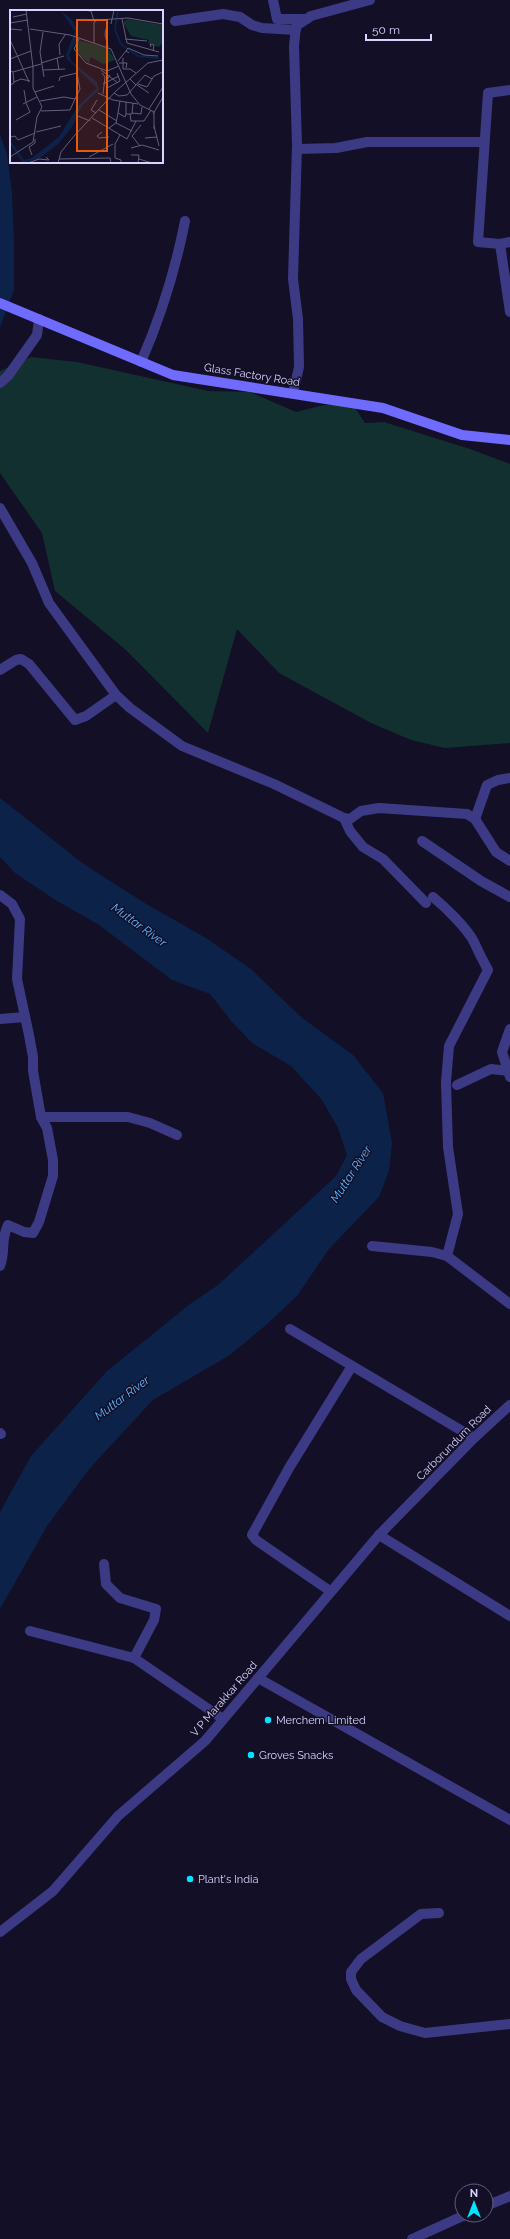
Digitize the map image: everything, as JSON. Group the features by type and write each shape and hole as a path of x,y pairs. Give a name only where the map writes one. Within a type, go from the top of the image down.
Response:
{"main road":[{"name":"Glass Factory Road","path":"0,303 173,376 293,393 383,408 462,435 510,440"}],"street":[{"path":"273,0 277,19 307,19"},
{"path":"293,393 299,367 298,319 293,279 297,149 294,46 296,26 307,19 356,2 370,0"},
{"path":"175,21 223,14 240,17 252,25 262,28 296,30"},
{"path":"510,90 488,93 478,242 500,244 510,242"},
{"path":"297,149 336,148 367,142 484,142"},
{"path":"141,362 159,320 176,264 185,221"},
{"path":"500,244 510,312"},
{"path":"0,383 8,376 37,335 39,319"},
{"path":"0,508 32,563 49,603 116,695 145,721 182,746 274,784 344,818 350,819 361,811 379,808 467,814 475,819 496,852 510,861"},
{"path":"0,670 16,660 21,659 29,664 75,720 86,716 116,695"},
{"path":"475,819 487,785 498,780 510,778"},
{"path":"344,818 350,831 363,847 383,859 430,900 448,910 474,942 475,949 488,970 449,1046 446,1082 448,1146 458,1214 447,1256"},
{"path":"422,841 481,881 510,897"},
{"path":"0,895 12,904 20,919 17,979 33,1057 33,1071 41,1117 47,1128 48,1143 53,1160 53,1176 39,1222 34,1233 24,1232 8,1225 2,1235 2,1261 0,1266"},
{"path":"0,1019 25,1017"},
{"path":"509,1074 502,1052 510,1029"},
{"path":"457,1085 491,1069 509,1074"},
{"path":"41,1117 128,1117 150,1123 177,1135"},
{"path":"372,1246 432,1252 447,1256 510,1304"},
{"path":"290,1329 474,1438"},
{"path":"330,1591 256,1540 252,1535 289,1468 352,1366"},
{"name":"Carborundum Road","path":"415,1499 474,1438 510,1405"},
{"name":"V P Marakkar Road","path":"0,1932 53,1890 118,1816 205,1741 330,1591 379,1535 415,1499"},
{"path":"379,1535 510,1616"},
{"path":"104,1564 106,1584 120,1598 156,1609 154,1620 134,1658"},
{"path":"30,1631 134,1658 224,1719"},
{"path":"258,1678 510,1820"},
{"path":"439,1913 421,1914 361,1959 351,1972 351,1979 356,1990 382,2017 400,2026 425,2033 510,2024"},
{"path":"494,2203 510,2196"},
{"path":"412,2239 454,2220"}],"green space":[{"path":"31,357 77,362 208,391 250,392 296,412 324,405 352,403 365,423 384,422 470,449 510,464 510,743 445,748 411,740 371,723 279,673 237,629 208,733 126,650 55,591 42,533 0,473 0,371"}],"water":[{"path":"0,135 7,154 12,192 14,290 0,327"},
{"name":"Muttar River","path":"0,798 85,865 148,905 206,938 251,969 301,1017 353,1055 383,1093 392,1143 389,1171 379,1197 329,1249 297,1296 265,1326 230,1355 153,1400 90,1468 47,1526 0,1609 0,1512 31,1456 107,1371 190,1304 218,1285 336,1176 347,1155 338,1128 322,1100 291,1066 252,1043 232,1022 210,994 172,980 99,925 57,901 15,873 0,857"}],"place":[{"name":"Merchem Limited","path":"268,1720"},
{"name":"Groves Snacks","path":"251,1755"},
{"name":"Plant's India","path":"190,1879"}]}
